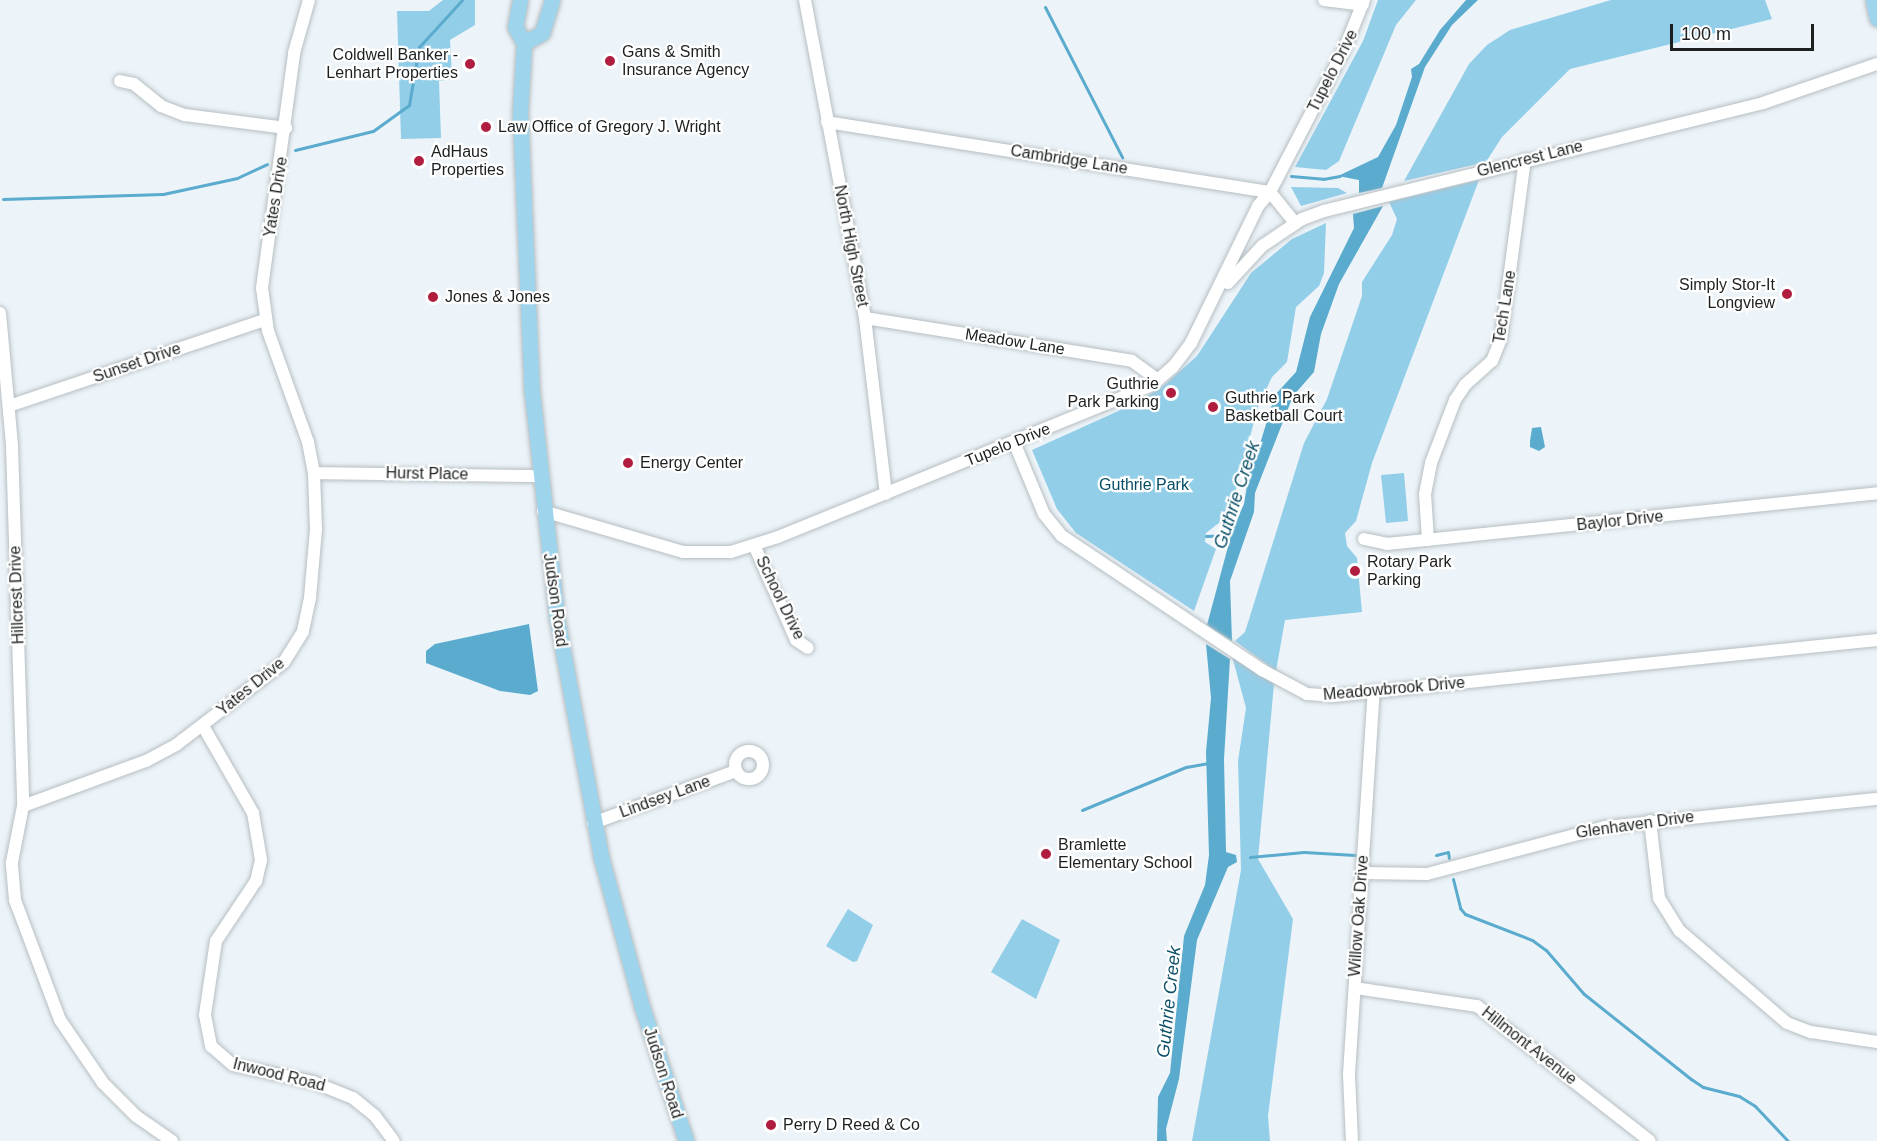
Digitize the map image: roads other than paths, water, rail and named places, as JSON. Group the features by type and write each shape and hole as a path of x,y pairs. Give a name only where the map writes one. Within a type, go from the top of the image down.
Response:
{"main road":[{"path":"520,0 515,27 524,43 542,33 552,0"},
{"path":"1873,0 1877,19"},
{"name":"Judson Road","path":"524,43 520,90 522,167 539,476 571,709 593,823 639,997 686,1141"}],"street":[{"name":"Yates Drive","path":"23,806 146,761 203,726 277,668 298,642 310,598 316,513 314,473 308,442 265,320 263,274 286,128 294,53 309,0"},
{"path":"513,0 515,27"},
{"path":"542,33 544,0"},
{"name":"North High Street","path":"805,0 865,318 886,494"},
{"path":"1324,0 1364,3"},
{"name":"Tupelo Drive","path":"543,511 683,552 719,553 754,545 886,494 1122,400 1158,380 1182,357 1213,303 1258,206 1270,192 1350,38 1364,3"},
{"name":"Glencrest Lane","path":"1213,303 1251,256 1295,224 1337,207 1763,103 1877,64"},
{"path":"120,81 134,84 161,105 185,115 286,128"},
{"name":"Cambridge Lane","path":"827,122 1270,192"},
{"name":"Tech Lane","path":"1428,540 1425,494 1434,457 1458,395 1492,361 1502,339 1525,160"},
{"path":"1270,192 1295,224"},
{"name":"Hillcrest Drive","path":"0,314 9,406 23,806"},
{"name":"Meadow Lane","path":"865,318 1132,361 1158,380"},
{"name":"Sunset Drive","path":"9,406 265,320"},
{"name":"Meadowbrook Drive","path":"1014,442 1044,514 1070,543 1292,688 1320,696 1877,640"},
{"name":"Hurst Place","path":"314,473 539,476"},
{"name":"Baylor Drive","path":"1364,539 1381,544 1428,540 1877,493"},
{"name":"School Drive","path":"754,545 796,640 808,648"},
{"name":"Willow Oak Drive","path":"1352,1141 1348,1085 1374,692"},
{"name":"Inwood Road","path":"203,726 253,813 261,860 256,881 216,941 205,1015 211,1046 233,1065 313,1082 353,1098 375,1116 394,1141"},
{"name":"Lindsey Lane","path":"593,823 736,771"},
{"name":"Glenhaven Drive","path":"1362,873 1427,874 1574,833 1650,821 1877,799"},
{"path":"23,806 12,862 13,889 53,1007 103,1083 136,1116 172,1141"},
{"path":"1650,821 1658,894 1666,914 1680,931 1787,1023 1811,1032 1877,1042"},
{"name":"Hillmont Avenue","path":"1354,988 1477,1006 1650,1141"}],"waterway":[{"path":"295,150 373,131 409,105 419,47 462,0"},
{"path":"1045,7 1122,157"},
{"path":"3,199 163,194 237,178 267,164"},
{"path":"1291,176 1323,179 1340,176"},
{"name":"Guthrie Creek","path":"1206,536 1234,535"},
{"path":"1082,810 1186,767 1209,763"},
{"path":"1250,857 1304,852 1355,855"},
{"path":"1436,855 1448,852 1449,858"},
{"path":"1453,879 1460,908 1465,914 1532,940 1546,950 1584,994 1691,1079 1703,1087 1739,1096 1755,1106 1788,1141"}],"place":[{"name":"Gans & Smith Insurance Agency","path":"610,61"},
{"name":"Coldwell Banker - Lenhart Properties","path":"470,64"},
{"name":"Law Office of Gregory J. Wright","path":"486,127"},
{"name":"AdHaus Properties","path":"419,161"},
{"name":"Simply Stor-It Longview","path":"1787,294"},
{"name":"Jones & Jones","path":"433,297"},
{"name":"Guthrie Park Parking","path":"1171,393"},
{"name":"Guthrie Park Basketball Court","path":"1213,407"},
{"name":"Energy Center","path":"628,463"},
{"name":"Rotary Park Parking","path":"1355,571"},
{"name":"Bramlette Elementary School","path":"1046,854"},
{"name":"Perry D Reed & Co","path":"771,1125"}],"park label":[{"name":"Guthrie Park","path":"1144,485"}]}
